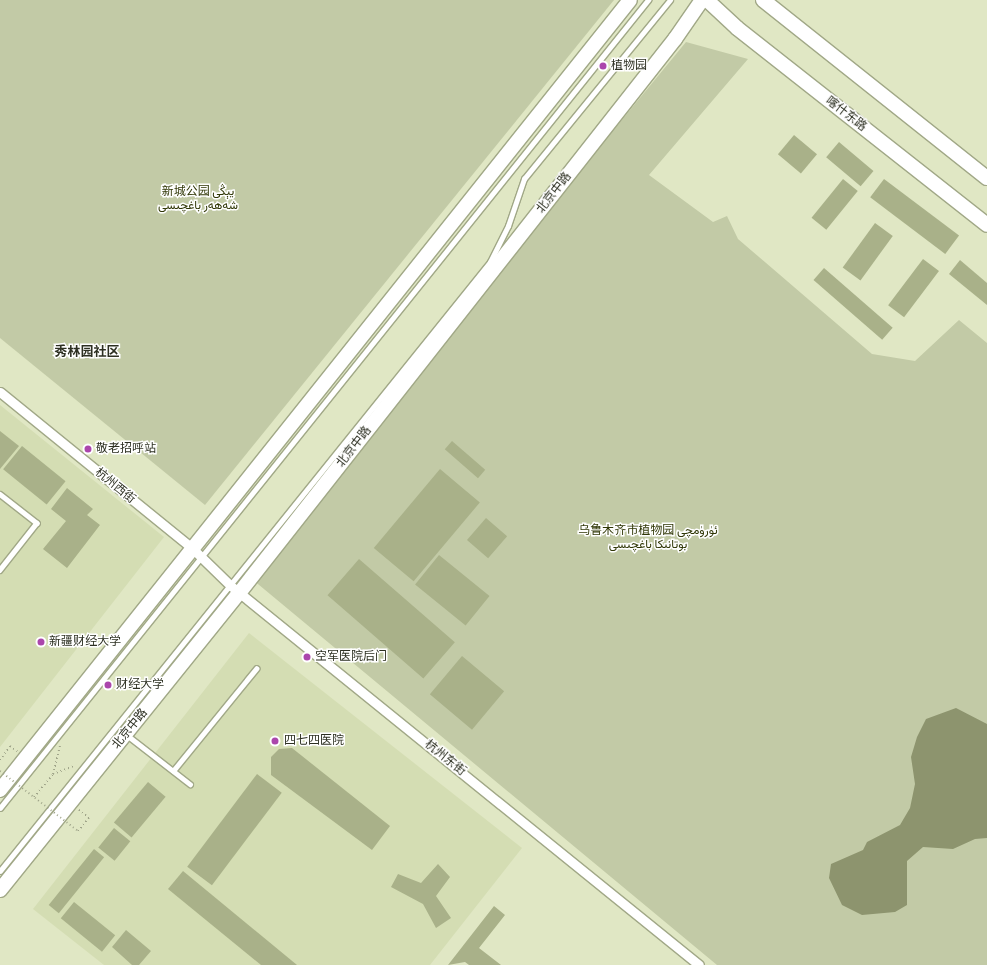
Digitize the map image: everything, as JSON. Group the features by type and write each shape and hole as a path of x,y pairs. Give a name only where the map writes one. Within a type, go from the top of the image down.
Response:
{"main road":[{"name":"北京中路","path":"0,890 126,734 235,589 676,39 702,0"},
{"name":"喀什东路","path":"707,0 737,28 987,225"},
{"path":"0,790 197,554 627,2"},
{"path":"769,2 987,178"}],"street":[{"name":"杭州西街","path":"0,392 197,554"},
{"name":"杭州东街","path":"197,554 235,589 699,965"}],"lane":[{"path":"0,808 197,554 648,0"},
{"path":"0,871 235,589 490,262 508,226 524,179 670,0"},
{"path":"0,494 37,523 0,570"},
{"path":"173,771 256,669"},
{"path":"126,734 190,784"}],"path":[{"path":"34,797 53,774 60,745"},
{"path":"0,760 10,746"},
{"path":"53,774 81,764"},
{"path":"0,771 78,831 88,819"}],"shaded area":[{"name":"新疆财经大学","path":"0,405 164,537 0,747"},
{"name":"四七四医院","path":"249,633 522,848 430,965 104,965 33,909"},
{"path":"956,708 987,724 987,838 975,839 953,849 923,847 907,861 907,905 895,912 862,915 842,905 829,878 831,864 863,850 867,842 900,825 910,808 915,784 911,757 917,737 926,719"}],"green space":[{"name":"新城公园 يېڭى شەھەر باغچىسى","path":"0,0 614,0 205,505 0,338"},
{"name":"乌鲁木齐市植物园 ئۈرۈمچى بوتانىكا باغچىسى","path":"686,42 748,59 649,175 713,222 727,216 738,239 872,354 915,361 959,320 987,343 987,965 717,965 247,575"}],"building":[{"path":"794,135 817,154 801,173 778,154"},
{"path":"839,142 873,171 861,186 826,157"},
{"path":"843,179 858,191 826,230 812,218"},
{"path":"884,179 959,236 945,254 870,197"},
{"path":"875,223 893,236 860,280 843,267"},
{"path":"923,259 939,271 904,317 888,305"},
{"path":"960,260 987,283 987,305 949,274"},
{"path":"824,268 893,328 882,340 814,280"},
{"path":"0,431 19,446 0,469"},
{"path":"452,441 485,470 478,478 445,449"},
{"path":"22,446 66,481 47,505 3,469"},
{"path":"440,469 480,502 414,581 374,548"},
{"path":"67,488 93,509 87,515 100,525 67,568 43,549 66,521 51,509"},
{"path":"486,518 507,536 488,558 467,540"},
{"path":"439,555 490,596 466,625 415,585"},
{"path":"359,559 455,642 423,679 328,595"},
{"path":"462,656 504,691 472,730 430,694"},
{"path":"292,748 390,826 372,850 271,775 271,757 279,749"},
{"path":"257,774 282,793 212,885 187,867"},
{"path":"148,782 166,797 132,837 114,823"},
{"path":"114,828 130,841 115,861 98,847"},
{"path":"94,849 104,857 59,913 49,905"},
{"path":"438,864 450,877 436,896 451,918 436,928 423,904 391,887 398,874 421,883"},
{"path":"183,871 297,965 261,965 168,889"},
{"path":"74,902 115,935 102,952 61,918"},
{"path":"494,906 505,915 479,948 501,965 469,965 465,962 448,965"},
{"path":"126,930 151,951 139,965 132,965 112,947"}],"place":[{"name":"植物园","path":"603,66"},
{"name":"敬老招呼站","path":"88,449"},
{"name":"新疆财经大学","path":"41,642"},
{"name":"空军医院后门","path":"307,657"},
{"name":"财经大学","path":"108,685"},
{"name":"四七四医院","path":"275,741"}],"district":[{"name":"秀林园社区","path":"87,352"}]}
